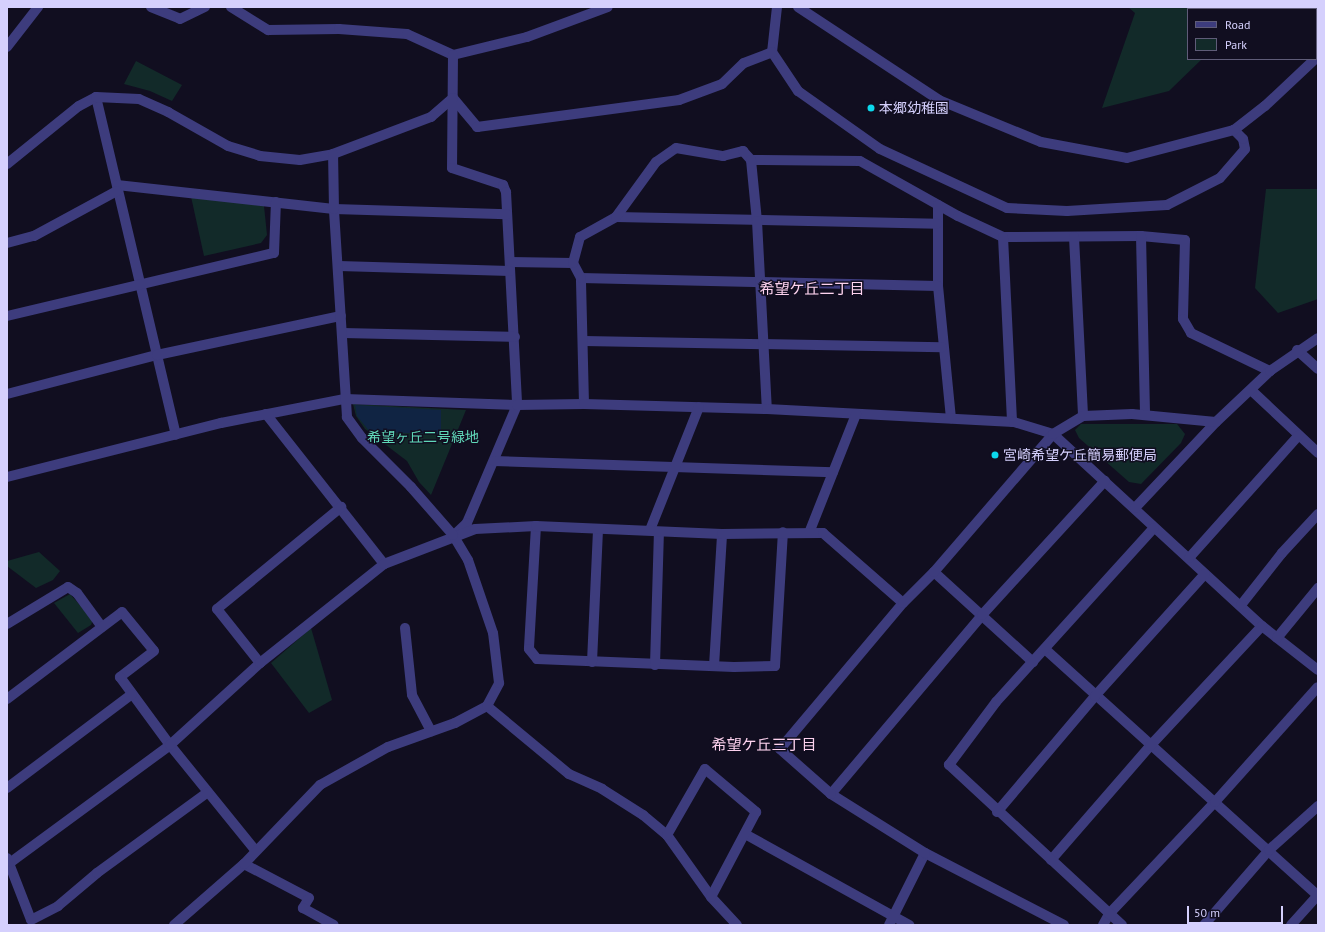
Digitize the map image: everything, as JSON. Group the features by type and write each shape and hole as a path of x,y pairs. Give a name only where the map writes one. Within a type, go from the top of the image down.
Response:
{"street":[{"path":"7,47 38,7"},
{"path":"151,7 180,19 205,7"},
{"path":"231,7 268,30 339,29 406,34 453,55 527,37 608,7"},
{"path":"777,7 772,52 798,91 880,149 1007,208 1067,211 1167,205 1220,178 1245,149 1243,139 1234,130"},
{"path":"798,7 939,100 1041,142 1127,158 1234,130 1265,106 1314,60"},
{"path":"453,98 477,126 680,100 722,84 744,63 772,52"},
{"path":"453,55 452,168 503,185 507,214 517,406 467,523 454,535"},
{"path":"7,164 79,106 96,97 139,99 168,112 228,146 260,156 300,160 333,154 431,117 453,98"},
{"path":"96,97 142,286 176,435"},
{"path":"584,404 584,341 581,278 573,263 580,237 616,217 656,162 674,149 723,156 744,151 751,160 757,221 767,409"},
{"path":"174,925 244,864 255,850 320,785 388,747 455,723 487,706 499,683 493,633 468,560 454,535 411,487 362,438 347,417 339,266 334,209 333,154"},
{"path":"751,160 860,161 938,205 1003,236 1141,236 1185,240 1184,319 1192,333 1270,371"},
{"path":"7,243 34,236 117,188 276,202 334,209 507,214"},
{"path":"7,316 142,286 274,253 276,202"},
{"path":"938,205 938,286 942,347 951,418"},
{"path":"616,217 937,224"},
{"path":"1003,236 1012,422"},
{"path":"1141,236 1145,415"},
{"path":"1074,237 1083,416"},
{"path":"339,266 510,266 573,263"},
{"path":"581,278 938,286"},
{"path":"7,394 157,356 341,316"},
{"path":"343,333 514,337"},
{"path":"1135,508 1216,422 1270,371 1297,350 1318,338"},
{"path":"584,341 942,347"},
{"path":"1297,350 1318,369"},
{"path":"1251,390 1298,436 1318,453"},
{"path":"7,477 266,414 345,399 517,406 584,404 767,409 1012,422 1054,434 1135,508 1154,528 1241,605 1262,626 1318,670"},
{"path":"655,665 655,531 674,467 698,407"},
{"path":"266,414 341,507 384,564"},
{"path":"809,533 856,414"},
{"path":"1064,925 925,853 831,794 780,748 904,603 934,572 1054,434 1083,416 1145,415 1216,422"},
{"path":"1189,558 1298,436"},
{"path":"494,461 833,472"},
{"path":"831,794 982,615 1105,481"},
{"path":"260,663 217,609 341,507"},
{"path":"1241,605 1282,553 1318,514"},
{"path":"536,526 529,649 537,659 655,665 775,666 783,532"},
{"path":"208,792 96,873 58,906 31,920 9,860 170,745 260,663 384,564 454,535 475,529 536,526 598,530 722,534 783,532 823,533 904,603"},
{"path":"1122,925 997,812 949,765 996,702 1032,662 1046,650 1154,528"},
{"path":"592,662 598,530"},
{"path":"714,666 722,534"},
{"path":"934,572 1032,662"},
{"path":"997,812 1095,696 1205,574"},
{"path":"7,624 68,587 77,593 102,627"},
{"path":"1278,638 1318,588"},
{"path":"7,698 122,612 154,651 120,677 170,745 255,850"},
{"path":"1050,860 1150,746 1262,626"},
{"path":"404,628 412,695 431,731"},
{"path":"1046,650 1150,746 1215,802 1318,895 1290,925"},
{"path":"1103,925 1109,914 1215,802 1318,687"},
{"path":"7,788 132,694"},
{"path":"487,706 569,774 602,789 643,815 667,835 711,897 737,925"},
{"path":"667,835 705,769 756,812 711,897"},
{"path":"1204,925 1269,850 1318,806"},
{"path":"745,834 891,921 909,925"},
{"path":"891,921 925,853"},
{"path":"244,864 309,898 303,908 334,925"}],"green space":[{"path":"1128,7 1262,7 1187,8 1187,60 1201,60 1169,91 1102,108 1135,13"},
{"path":"136,61 182,85 172,101 150,91 124,84"},
{"path":"1266,189 1318,189 1318,299 1278,313 1255,288"},
{"path":"190,192 264,206 267,235 261,243 204,256"},
{"name":"希望ヶ丘二号緑地","path":"353,404 466,410 431,495 419,482 407,461 365,429 356,416"},
{"path":"1081,424 1177,424 1185,434 1181,443 1141,484 1129,482 1079,438 1075,430"},
{"path":"39,552 60,571 53,580 36,588 7,566 7,561"},
{"path":"70,594 93,620 91,625 78,633 54,603"},
{"path":"311,628 332,700 309,713 271,663"}],"water":[{"path":"355,405 441,410 441,434 370,432 357,416"}],"place":[{"name":"本郷幼稚園","path":"871,108"},
{"name":"宮崎希望ケ丘簡易郵便局","path":"995,455"}],"district":[{"name":"希望ケ丘二丁目","path":"812,289"},
{"name":"希望ケ丘三丁目","path":"764,745"}]}
